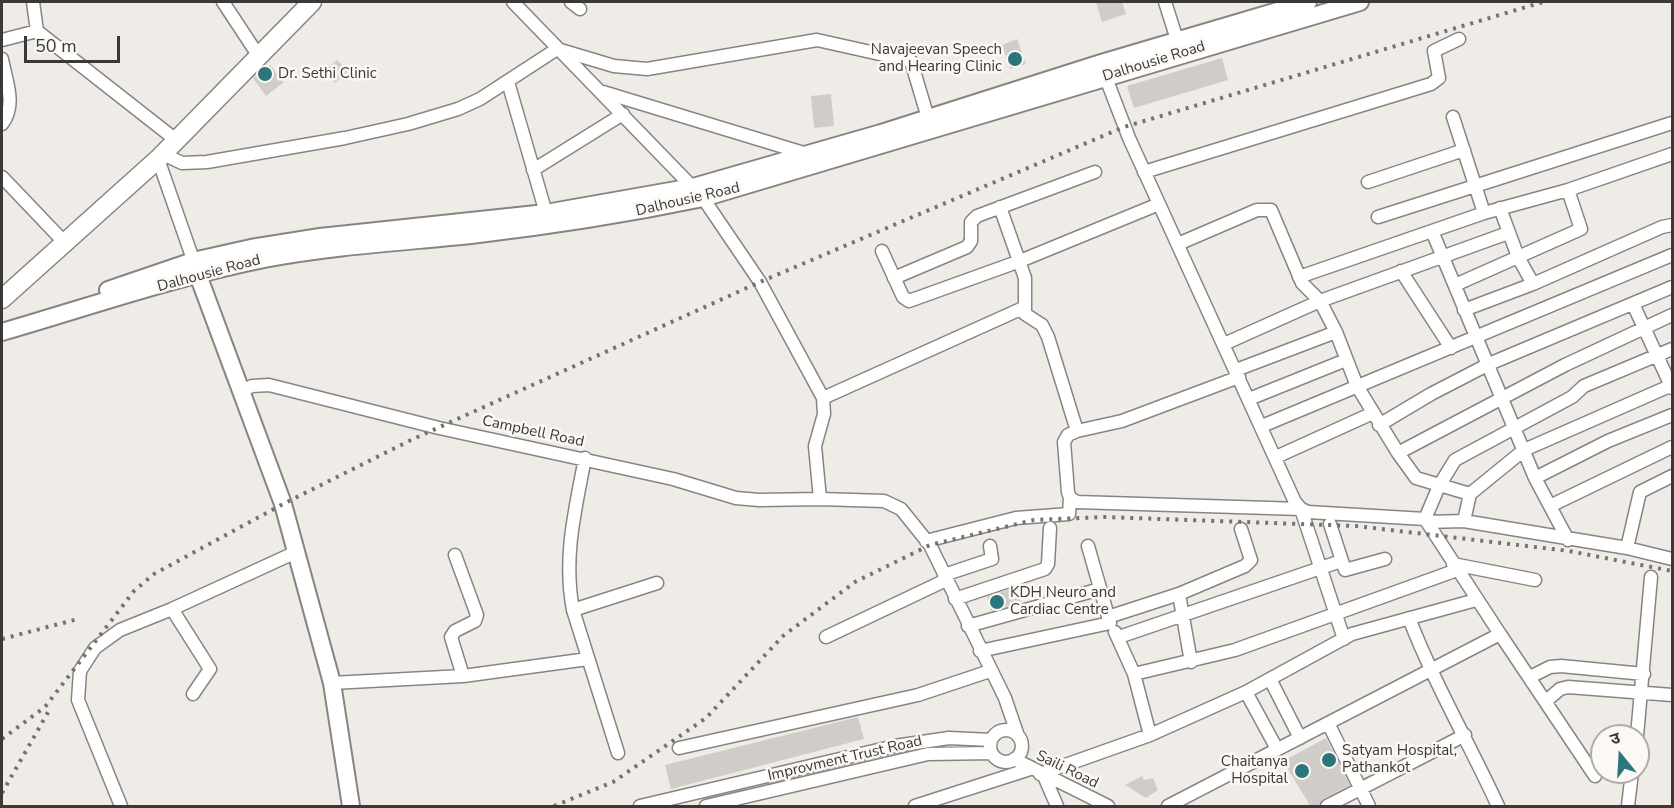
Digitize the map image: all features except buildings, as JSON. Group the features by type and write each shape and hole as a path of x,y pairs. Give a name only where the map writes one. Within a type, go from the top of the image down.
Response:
{"main road":[{"path":"2,299 160,157 312,2"}],"street":[{"path":"33,2 37,31 176,140"},
{"path":"224,2 258,55"},
{"path":"513,2 698,193 760,282 823,398 824,414 815,446 820,499"},
{"path":"1165,2 1180,48"},
{"name":"Dalhousie Road","path":"1180,48 1308,2"},
{"name":"Dalhousie Road","path":"2,325 196,268 546,213 698,193 807,154 928,118 1180,48 1360,2"},
{"path":"2,40 37,31"},
{"path":"1144,172 1431,84 1439,78 1434,51 1459,39"},
{"path":"160,157 182,163 207,162 345,138 408,124 458,109 508,82 557,50 614,66 647,69 804,41 833,42 910,61 928,118"},
{"path":"2,59 11,105 10,113 2,124"},
{"path":"1103,70 1144,172 1300,509 1344,639"},
{"name":"Dalhousie Road","path":"406,234 560,224 623,215 698,193 832,161 1103,70"},
{"path":"508,82 546,213"},
{"path":"602,92 832,161"},
{"path":"533,170 622,114"},
{"path":"1453,117 1484,213"},
{"path":"1378,218 1475,184 1672,123"},
{"path":"1368,182 1464,150"},
{"path":"1299,276 1484,213 1568,190 1672,154"},
{"path":"160,157 196,268 283,504 294,553 332,683 351,807"},
{"path":"894,278 963,250 971,241 973,219 1095,172"},
{"path":"2,177 64,243"},
{"path":"1455,285 1581,229 1568,190"},
{"path":"882,251 903,297 909,302 1020,261 1159,204"},
{"path":"1000,207 1027,284 1023,308 1028,318 1042,326 1048,337 1077,431"},
{"path":"1178,244 1257,210 1268,208 1299,276 1306,288 1320,301 1336,332 1357,386 1398,453 1416,478 1470,494"},
{"path":"1500,208 1518,257 1533,284"},
{"path":"1464,310 1533,284 1662,226 1672,225"},
{"path":"1432,231 1535,478 1568,540"},
{"path":"1224,344 1320,301 1508,233"},
{"path":"1262,426 1672,255"},
{"name":"Dalhousie Road","path":"2,332 196,268"},
{"path":"1401,271 1451,348"},
{"path":"1276,457 1376,419 1489,364 1672,287"},
{"path":"1464,520 1470,494 1524,450 1672,386 1633,304"},
{"path":"823,398 1023,308"},
{"path":"1398,453 1564,365 1672,315"},
{"path":"926,541 1016,518 1069,514 1070,498 1064,442 1068,435 1122,421 1336,332"},
{"path":"1426,520 1439,486 1455,460 1572,397 1584,386 1672,349"},
{"path":"1249,399 1346,360"},
{"name":"Campbell Road","path":"241,391 252,386 269,385 439,428 673,479 736,498 867,500 895,504 926,541 1005,698 1018,736"},
{"path":"1535,478 1608,441 1672,415"},
{"path":"1550,506 1672,447"},
{"path":"585,458 568,559 568,580 573,610 618,753"},
{"path":"1627,548 1640,492 1672,476"},
{"path":"1070,498 1077,502 1300,509 1308,512 1426,520 1464,520 1568,540 1627,548 1672,559"},
{"path":"1426,520 1476,600 1590,768"},
{"path":"1330,524 1345,570 1385,559"},
{"path":"955,599 1045,569 1048,564 1050,528"},
{"path":"980,651 1109,620 1179,594 1248,563 1251,560 1241,530"},
{"path":"826,637 945,577 992,559 990,546"},
{"path":"1088,546 1109,620 1119,637 1134,674 1150,735"},
{"path":"121,807 78,700 80,671 95,648 120,630 172,609 294,553"},
{"path":"456,555 477,615 475,621 455,631 451,637 463,676"},
{"path":"1119,637 1341,561"},
{"path":"1134,674 1235,650 1455,567 1535,580"},
{"path":"1639,724 1651,576"},
{"path":"573,610 657,583"},
{"path":"968,626 1100,589"},
{"path":"1179,594 1191,662"},
{"path":"915,807 1038,773 1150,735 1271,681 1344,639 1476,600"},
{"path":"172,609 210,669 193,694"},
{"path":"1409,618 1430,672 1465,735 1498,807"},
{"path":"1168,807 1500,634"},
{"path":"332,683 463,676 588,659"},
{"path":"1530,677 1550,667 1561,666 1644,674"},
{"path":"679,748 918,695 990,671"},
{"path":"1271,681 1300,738"},
{"path":"1546,701 1560,688 1568,687 1672,695"},
{"path":"1246,692 1277,749"},
{"path":"1328,723 1369,807"},
{"path":"1007,730 1018,736 1021,749 1014,759 1008,761 995,758 991,746 994,734 1007,730"},
{"path":"1327,807 1360,787 1465,735"},
{"path":"640,807 895,746 950,738 991,746"},
{"name":"Improvment Trust Road","path":"706,807 928,754 991,746"},
{"name":"Saili Road","path":"1014,759 1108,807"},
{"path":"786,773 789,787"},
{"path":"1038,773 1054,806"},
{"path":"1628,807 1631,784"}],"railway":[{"path":"2,739 45,707 134,591 154,574 283,504 411,440 760,282 1124,127 1543,2"},
{"path":"554,806 613,782 706,718 783,636 855,582 930,545 1034,520 1104,517 1356,526 1569,551 1672,571"},
{"path":"2,639 78,619"},
{"path":"2,793 51,707"}],"place":[{"name":"Navajeevan Speech and Hearing Clinic","path":"1015,59"},
{"name":"Dr. Sethi Clinic","path":"265,74"},
{"name":"KDH Neuro and Cardiac Centre","path":"997,602"},
{"name":"Satyam Hospital, Pathankot","path":"1329,760"},
{"name":"Chaitanya Hospital","path":"1302,771"}]}
